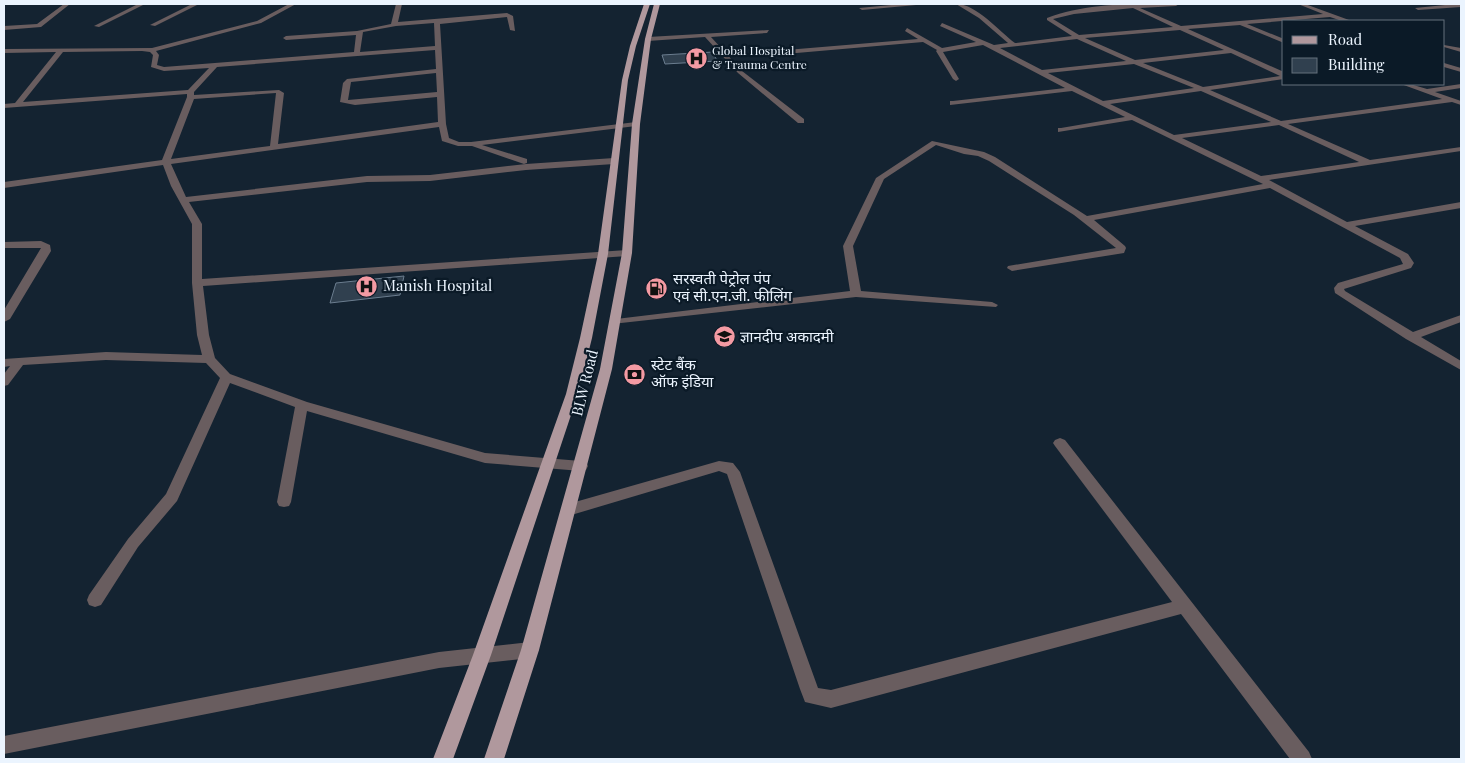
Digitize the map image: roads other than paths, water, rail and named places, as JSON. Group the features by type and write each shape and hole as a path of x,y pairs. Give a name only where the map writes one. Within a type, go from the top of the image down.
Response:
{"main road":[{"path":"443,759 482,655 572,394 586,338 603,254 625,80 633,46 647,4"},
{"name":"BLW Road","path":"494,759 530,650 606,369 616,322 626,253 635,159 636,124 648,39 657,4"}],"street":[{"path":"4,28 39,26 67,4"},
{"path":"97,26 142,4"},
{"path":"153,25 196,4"},
{"path":"4,51 129,48 152,50 250,26 270,18 293,4"},
{"path":"396,24 399,4"},
{"path":"862,8 924,4"},
{"path":"959,4 977,15 1000,36 1014,45"},
{"path":"1176,4 1087,11 1058,15 1048,19 1080,37 1136,62 1203,88 1369,163"},
{"path":"1301,4 1344,20"},
{"path":"1418,8 1461,6"},
{"path":"1133,7 1234,51 1282,75"},
{"path":"513,30 510,16 507,15 442,20 436,24 442,124 446,139 458,144 471,144 636,124"},
{"path":"993,48 1080,37 1330,15"},
{"path":"286,38 360,33 362,30 396,24 436,20"},
{"path":"1238,22 1282,40"},
{"path":"942,25 993,48 1073,89 1260,179 1404,256 1409,263 1407,266 1342,285 1338,288 1340,293 1410,337 1461,366"},
{"path":"648,39 767,30"},
{"path":"907,30 942,50 982,43"},
{"path":"357,54 360,33"},
{"path":"706,35 740,72 801,121"},
{"path":"760,54 925,40"},
{"path":"1446,46 1461,50"},
{"path":"152,50 156,55 153,66 157,68 437,48"},
{"path":"17,105 61,50"},
{"path":"942,50 939,51 956,79"},
{"path":"1042,72 1234,51"},
{"path":"215,65 191,94 166,161 175,186 198,224 196,269 203,335 209,358 226,377 302,404 484,458 581,466"},
{"path":"1445,65 1461,70"},
{"path":"439,71 348,80 344,102 355,104 441,94"},
{"path":"1103,103 1282,76"},
{"path":"1407,85 1461,103"},
{"path":"1426,91 1461,86"},
{"path":"953,103 1073,89"},
{"path":"4,106 269,90 280,93 274,146"},
{"path":"1175,137 1452,100"},
{"path":"1061,130 1133,118"},
{"path":"4,185 442,124"},
{"path":"856,294 848,246 880,178 928,144 941,143 963,151 981,154 1086,219 1122,248 1120,251 1012,268"},
{"path":"471,144 524,161"},
{"path":"1260,179 1461,149"},
{"path":"183,200 367,179 422,178 526,167 614,161"},
{"path":"1086,219 1271,185"},
{"path":"1344,225 1461,205"},
{"path":"1447,207 1461,214"},
{"path":"4,245 41,244 46,247 46,251 4,319"},
{"path":"198,283 626,253"},
{"path":"616,322 856,294 992,304"},
{"path":"1410,337 1461,318"},
{"path":"4,363 106,356 209,358"},
{"path":"4,382 20,361"},
{"path":"95,600 134,543 172,497 226,377"},
{"path":"284,502 302,404"},
{"path":"1060,443 1302,759"},
{"path":"568,510 719,466 728,467 733,472 809,689 812,696 820,698 830,699 1185,606"},
{"path":"4,745 439,660 530,650"}],"place":[{"name":"Global Hospital & Trauma Centre","path":"696,58"},
{"name":"Manish Hospital","path":"367,286"},
{"name":"सरस्वती पेट्रोल पंप एवं सी.एन.जी. फीलिंग","path":"657,288"},
{"name":"ज्ञानदीप अकादमी","path":"724,337"},
{"name":"स्टेट बैंक ऑफ इंडिया","path":"635,374"}]}
